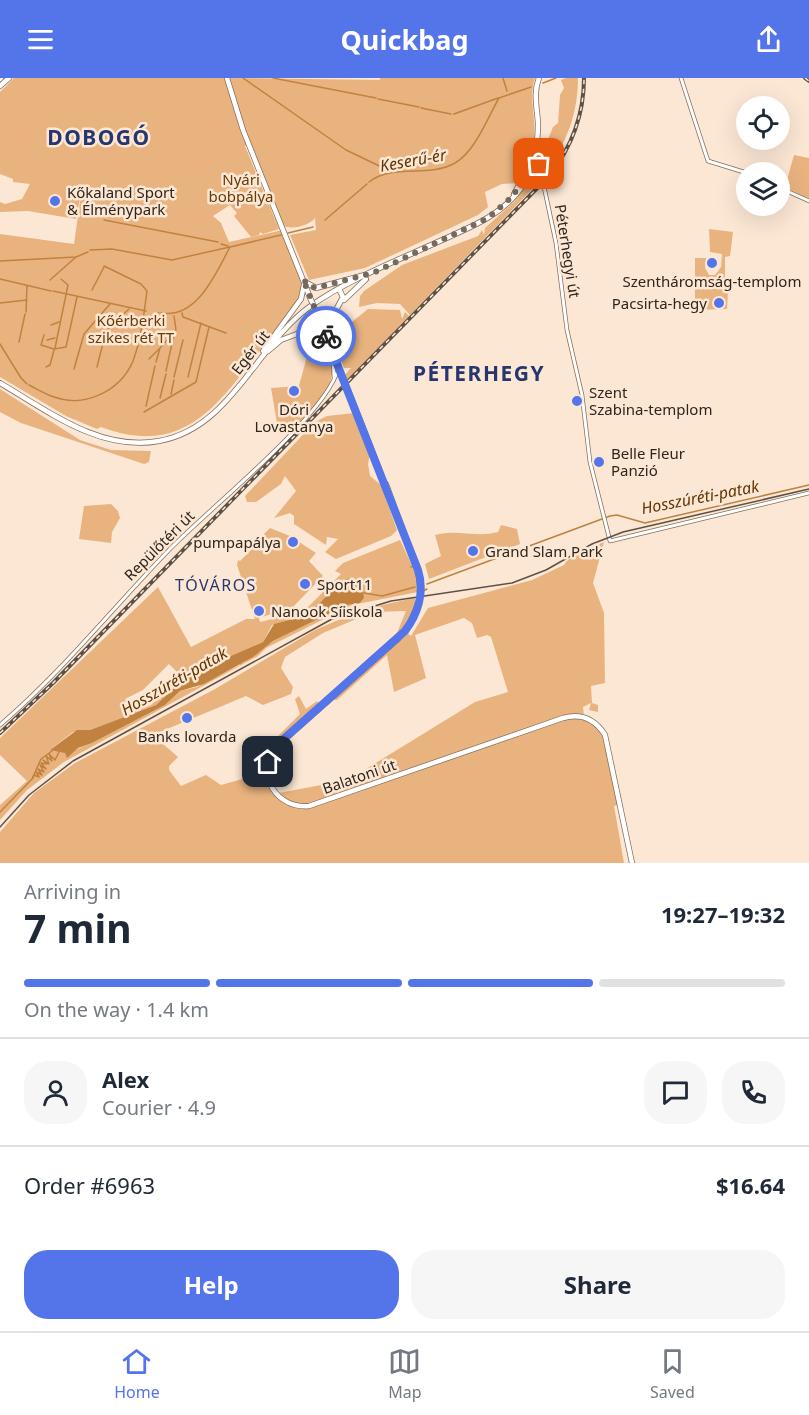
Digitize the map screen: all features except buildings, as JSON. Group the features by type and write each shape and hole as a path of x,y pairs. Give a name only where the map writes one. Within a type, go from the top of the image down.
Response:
{"main road":[{"path":"0,86 9,78"},
{"name":"Egér út","path":"0,383 85,431 120,441 152,442 182,434 207,419 228,399 287,325 315,302 483,220 513,196 526,180 535,151 538,132 536,92 539,78"},
{"name":"Balatoni út","path":"227,79 243,130 420,574 420,600 409,625 398,639 274,749 267,771 276,794 294,805 314,804 563,718 580,716 592,720 604,735 630,861"},
{"path":"535,151 539,164"},
{"name":"Egér út","path":"513,196 533,160"},
{"path":"526,180 534,173 542,176"},
{"path":"303,279 309,286 316,288 373,273"},
{"path":"338,306 373,273"},
{"path":"259,359 265,346 302,297 303,279"},
{"path":"330,347 329,323 344,295 339,289"},
{"path":"287,325 288,333 294,334"},
{"path":"259,359 278,342 294,334 317,328 330,347"},
{"path":"334,380 342,376"}],"street":[{"path":"681,78 709,163 736,170"},
{"path":"533,160 539,164"},
{"name":"Péterhegyi út","path":"533,160 542,176"},
{"name":"Péterhegyi út","path":"539,164 558,255 567,330 582,395 590,462 610,541 809,493"},
{"path":"790,192 809,201"},
{"path":"333,353 334,380"},
{"name":"Repülőtéri út","path":"0,725 187,532 282,442 334,380 338,368"}],"green space":[{"path":"14,78 225,78 249,144 245,146 279,229 263,234 260,232 259,235 251,237 234,216 237,213 230,205 213,216 221,223 229,242 283,230 302,288 298,302 289,315 230,388 214,406 177,431 155,436 130,435 101,427 97,429 66,416 0,377 0,234 74,244 82,188 76,219 28,211 0,212 0,202 5,204 22,199 30,184 13,182 13,179 0,174 0,92"},
{"path":"229,78 380,80 380,78 535,78 532,94 534,137 531,153 518,183 502,184 485,192 488,207 478,215 365,268 309,280 290,235 316,230 315,218 301,226 284,226 245,130"},
{"path":"578,78 575,110 569,130 554,159 556,161 545,176 541,157 553,127 558,123 560,95 564,88 561,80"},
{"path":"794,155 809,158 809,199 790,190 790,169"},
{"path":"537,175 541,180 410,315 400,304 377,303 359,307 360,296 364,291 402,265 478,236 482,230 484,235 485,228 515,201 531,177"},
{"path":"709,229 733,232 730,256 725,257 727,309 695,310 695,258 706,258 705,268 709,275 715,275 721,267 722,254 710,252"},
{"path":"368,309 400,310 402,319 405,312 409,316 347,380 345,375 351,368 344,368 336,347 342,330"},
{"path":"314,329 320,332 328,347 332,372 330,382 299,424 277,423 271,388 299,386 311,341 305,331"},
{"path":"0,389 80,440 111,450 151,451 149,462 144,464 21,423 0,412"},
{"path":"354,413 370,454 368,464 370,476 381,485 397,530 391,536 336,559 325,552 338,539 327,537 326,545 294,524 294,516 290,513 274,518 296,491 285,476 281,484 256,502 247,502 245,496 315,422 327,416"},
{"path":"111,504 118,511 120,518 112,532 111,543 79,539 84,506"},
{"name":"Grand Slam Park","path":"501,525 517,529 520,544 429,579 425,564 441,556 435,535 443,533 490,534 498,532"},
{"path":"270,528 290,536 316,553 309,561 323,576 293,607 259,618 260,622 304,611 341,574 335,571 343,563 400,540 417,576 418,592 352,605 266,648 258,656 64,762 27,790 0,820 0,805 27,781 0,755 0,738 158,587 191,647 246,619 255,619 237,565 238,560 240,561 255,546 258,549 265,542 261,537","holes":["343,579 363,587 364,598 360,603 347,605 273,641 243,663 242,659 238,660 240,665 197,687 180,691 165,705 92,743 67,752 51,749 73,732 90,730 156,705 189,674 263,642 272,625 308,615","169,664 180,675 151,705 131,713 125,699 143,690"]},
{"path":"604,542 593,583 604,613 605,683 591,686 592,703 598,705 598,712 589,710 591,703 583,707 584,717 594,723 601,732 610,755 619,805 614,806 624,863 0,863 0,832 34,793 75,763 215,689 315,630 364,609 414,598 418,606 405,631 411,636 428,608 532,580 564,565 576,554","holes":["406,611 397,633 348,677 345,685 329,699 337,700 387,655 394,692 426,678 415,635 464,618 472,623 477,638 487,635 491,637 508,692 475,702 348,780 273,794 265,774 269,754 321,705 317,701 306,709 299,696 295,699 300,714 263,751 260,774 221,785 206,775 181,786 169,770 169,766 178,757 155,737 160,732 246,696 263,705 291,694 293,687 281,668 285,657 323,633 373,612"]}],"shaded area":[{"path":"352,578 363,587 364,598 360,603 347,605 273,641 253,657 204,684 180,691 165,705 78,748 67,758 65,753 50,750 77,730 90,730 156,705 189,674 263,642 274,624 308,615 342,580"}],"waterway":[{"path":"243,78 346,150 392,172"},
{"name":"Keserű-ér","path":"273,78 376,98"},
{"path":"503,78 507,91"},
{"name":"Keserű-ér","path":"543,83 556,78"},
{"name":"Keserű-ér","path":"369,182 389,173 434,170 455,163 475,143 499,98 531,87"},
{"name":"Keserű-ér","path":"454,114 498,98"},
{"name":"Keserű-ér","path":"378,99 419,107"},
{"name":"Keserű-ér","path":"421,108 451,114"},
{"name":"Keserű-ér","path":"325,220 367,184"},
{"path":"104,220 218,242"},
{"name":"Keserű-ér","path":"288,233 313,227"},
{"name":"Keserű-ér","path":"161,313 174,313 195,302 212,281 230,247 281,235"},
{"path":"221,244 228,246"},
{"path":"90,250 112,249 172,260 230,247"},
{"path":"0,261 76,257 88,252"},
{"path":"50,280 76,257"},
{"path":"29,385 54,397 67,400 92,398 114,386 130,367 139,340 147,291 141,284 104,266"},
{"path":"92,290 104,267"},
{"name":"Keserű-ér","path":"0,279 51,291"},
{"path":"55,348 68,285 61,279"},
{"path":"26,312 27,286"},
{"name":"Keserű-ér","path":"53,291 146,311"},
{"path":"44,335 41,345 54,349 66,347 77,297"},
{"path":"0,303 27,300"},
{"path":"74,369 84,334 110,304"},
{"path":"97,367 106,331 129,309"},
{"path":"182,313 183,317 226,333"},
{"path":"19,342 25,314"},
{"path":"156,362 160,348 176,330 174,316"},
{"path":"51,325 59,322"},
{"path":"188,377 201,323"},
{"path":"144,412 196,382 209,327"},
{"path":"166,371 174,334"},
{"path":"47,340 55,338"},
{"path":"174,377 183,340"},
{"path":"0,344 27,384"},
{"path":"149,359 159,349"},
{"path":"46,367 50,365 54,350"},
{"path":"146,406 155,366"},
{"path":"160,398 166,374"},
{"path":"171,394 174,380"},
{"name":"Hosszúréti-patak","path":"427,584 610,516 617,515 645,523 809,485"},
{"name":"Hosszúréti-patak","path":"364,593 382,596 415,587"},
{"path":"423,591 427,589"},
{"name":"Hosszúréti-patak","path":"33,778 34,775 39,777 36,772 42,775 38,769 44,772 40,765 46,769 41,763 47,764 43,760 49,764 46,756 52,761 49,754 55,760 60,750"},
{"name":"Hosszúréti-patak","path":"0,812 32,779 41,759 52,751"}],"tram line":[{"path":"0,827 29,795 73,761 332,619 391,601 512,583 546,570 592,544 623,532 809,489"}],"railway":[{"path":"0,733 53,683 549,176 564,154 575,130 582,105 584,78"},
{"path":"805,78 809,81"}],"way so far":[{"path":"326,336 303,279 309,286 316,288 373,273 476,224 494,214 511,199 533,160 539,164"}],"place":[{"name":"Kőkaland Sport & Élménypark","path":"55,201"},
{"name":"Szentháromság-templom","path":"712,263"},
{"name":"Pacsirta-hegy","path":"719,303"},
{"name":"Dóri Lovastanya","path":"294,391"},
{"name":"Szent Szabina-templom","path":"577,401"},
{"name":"Belle Fleur Panzió","path":"599,462"},
{"name":"pumpapálya","path":"293,542"},
{"name":"Grand Slam Park","path":"473,551"},
{"name":"Sport11","path":"305,584"},
{"name":"Nanook Síiskola","path":"259,611"},
{"name":"Banks lovarda","path":"187,718"}],"district":[{"name":"DOBOGÓ","path":"99,137"},
{"name":"PÉTERHEGY","path":"479,373"},
{"name":"TÓVÁROS","path":"216,585"}],"route":[{"path":"268,762 271,753 279,743 405,631 414,616 420,597 421,581 418,570 326,336"}],"park label":[{"name":"Nyári bobpálya","path":"241,188"},
{"name":"Kőérberki szikes rét TT","path":"131,328"}]}
